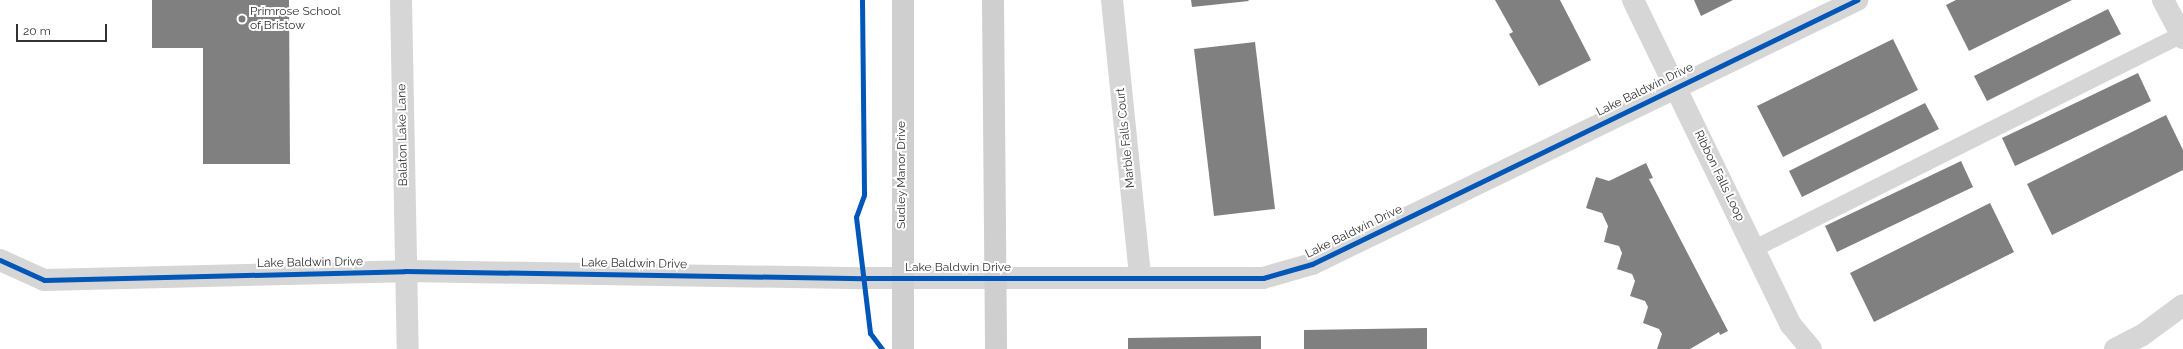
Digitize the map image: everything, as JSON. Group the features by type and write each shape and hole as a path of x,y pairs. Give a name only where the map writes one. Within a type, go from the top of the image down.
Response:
{"main road":[{"name":"Sudley Manor Drive","path":"903,0 901,278 903,349"},
{"path":"992,0 996,349"}],"street":[{"name":"Balaton Lake Lane","path":"401,0 405,271 408,349"},
{"name":"Marble Falls Court","path":"1112,0 1140,277"},
{"name":"Ribbon Falls Loop","path":"1633,0 1791,325 1811,349"},
{"name":"Lake Baldwin Drive","path":"0,260 44,280 405,271 996,279 1140,277 1263,278 1312,264 1676,86 1833,5 1857,0"},
{"path":"2163,0 2182,36"},
{"path":"2115,349 2141,336 2183,305"}],"lane":[{"path":"1754,248 2182,36"}],"building":[{"path":"152,0 289,0 290,164 203,164 203,48 152,48"},
{"path":"1191,0 1248,0 1249,1 1192,7"},
{"path":"1495,0 1560,0 1591,60 1539,86 1509,34 1513,32"},
{"path":"1694,0 1733,0 1701,16"},
{"path":"1956,0 2072,0 1969,51 1946,5"},
{"path":"2108,9 2121,34 1987,101 1974,76"},
{"path":"1893,39 1918,90 1783,157 1757,106"},
{"path":"1255,42 1275,209 1214,216 1194,49"},
{"path":"2138,73 2151,101 2015,166 2002,138"},
{"path":"1925,103 1939,129 1802,197 1789,171"},
{"path":"2166,115 2183,150 2183,170 2052,235 2027,184"},
{"path":"1961,161 1973,187 1837,252 1825,226"},
{"path":"1646,163 1653,178 1649,179 1728,331 1720,335 1719,332 1690,349 1657,349 1662,334 1659,329 1643,323 1648,307 1645,301 1630,296 1635,281 1632,274 1617,269 1622,253 1619,246 1604,242 1608,226 1602,213 1586,208 1596,177 1609,181"},
{"path":"1990,203 2014,252 1874,322 1850,273"},
{"path":"1427,328 1427,349 1304,349 1304,330"},
{"path":"1261,336 1261,349 1128,349 1128,338"}],"cycle path":[{"path":"862,0 864,195 856,217 870,333 882,349"},
{"path":"0,260 44,280 405,271 864,278 1263,278 1312,264 1857,0"}],"place":[{"name":"Primrose School of Bristow","path":"242,19"}]}
